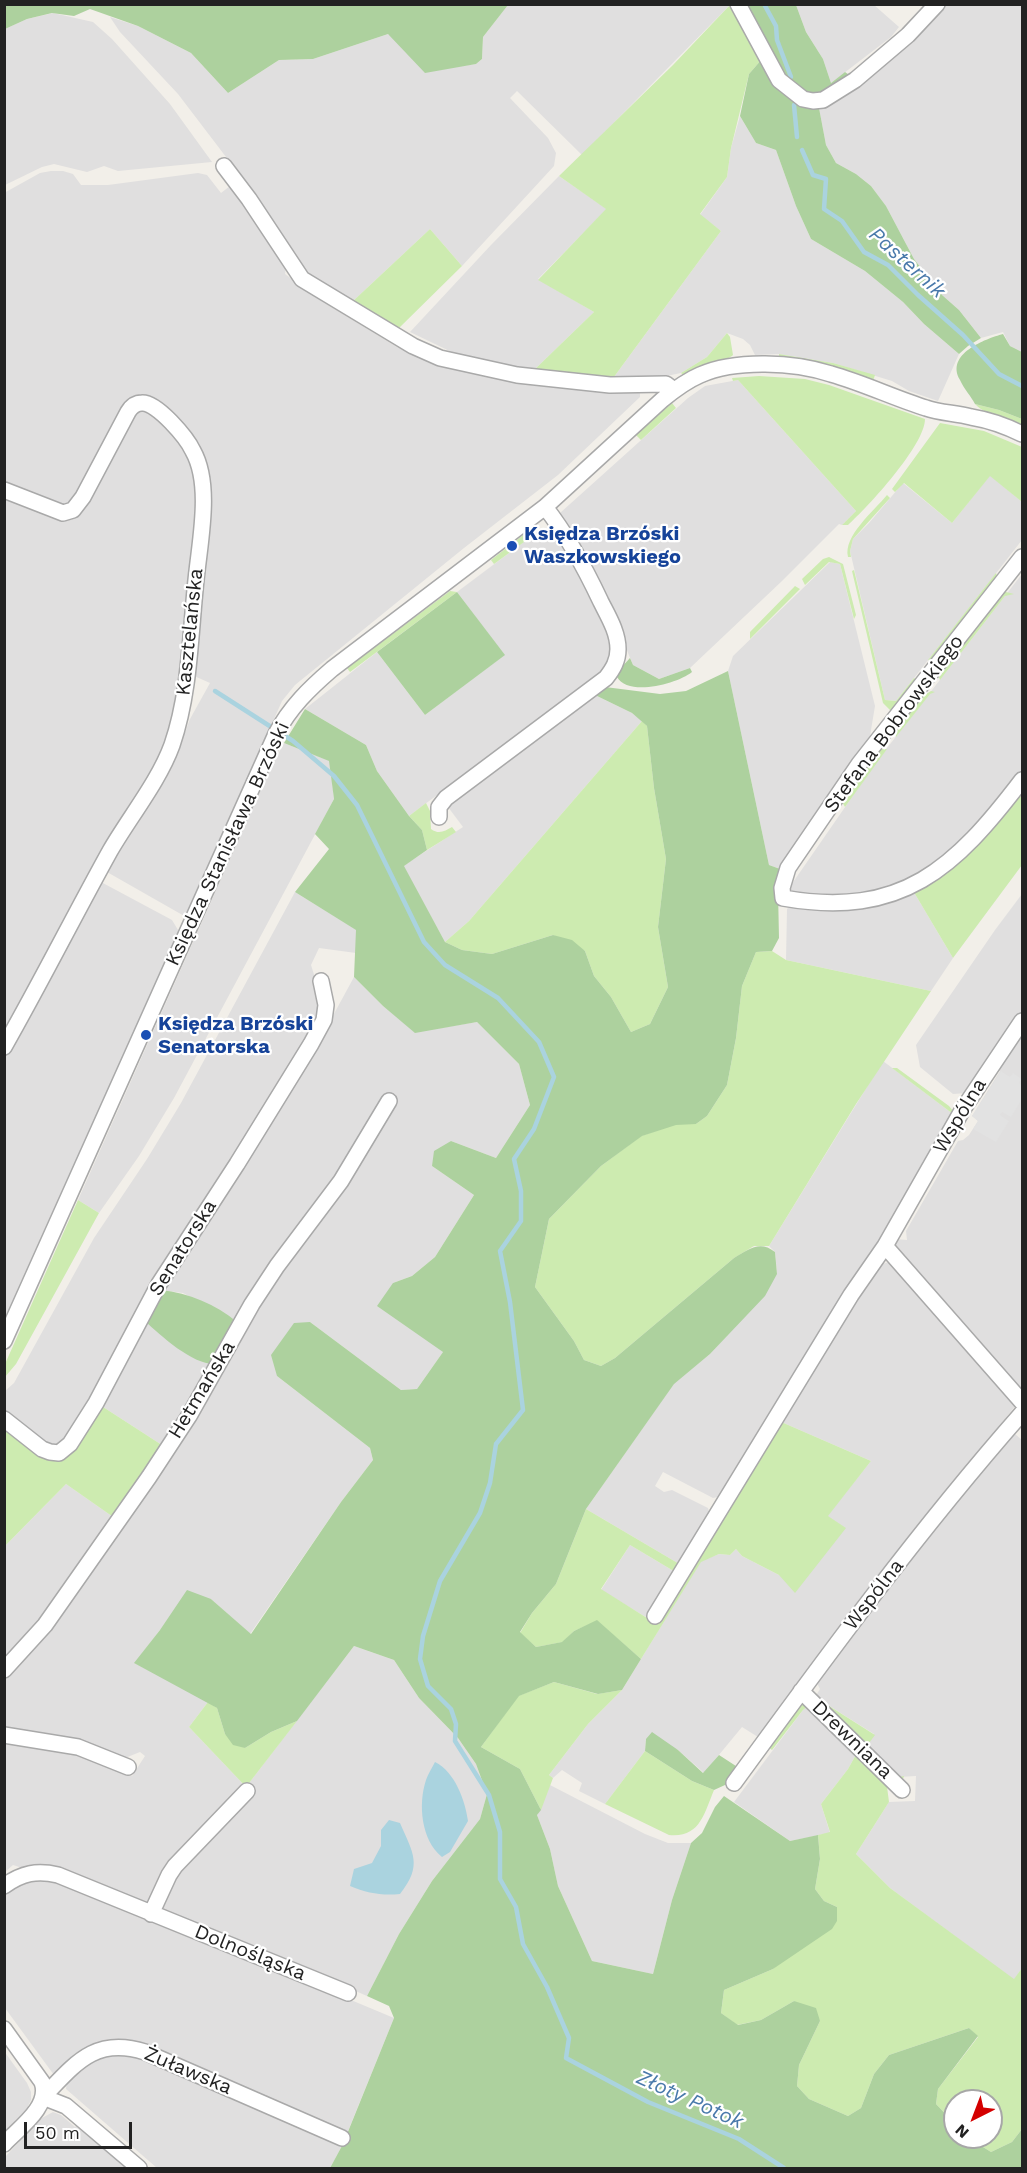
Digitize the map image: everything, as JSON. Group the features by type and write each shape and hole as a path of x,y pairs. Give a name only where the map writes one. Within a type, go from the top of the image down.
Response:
{"street":[{"path":"738,4 779,80 803,99 813,101 822,100 855,80 908,35 937,4"},
{"path":"224,166 249,199 302,279 413,346 440,358 516,375 610,385 666,384 674,390"},
{"name":"Księdza Stanisława Brzóski","path":"4,1341 278,730 295,704 332,669 545,507 674,390 702,374 720,369 756,365 808,368 852,380 915,405 1002,424 1023,434"},
{"name":"Kasztelańska","path":"4,490 63,513 73,510 83,497 128,412 136,404 151,405 190,444 199,462 202,526 186,690 171,746 4,1047"},
{"path":"439,817 439,807 446,798 606,678 615,664 618,647 611,622 570,542 545,507"},
{"name":"Stefana Bobrowskiego","path":"1023,557 859,764 788,868 782,888 783,898 822,903 861,902 891,893 929,877 945,866 981,832 1023,780"},
{"name":"Senatorska","path":"4,1419 42,1449 59,1453 70,1444 96,1403 159,1284 311,1044 324,1020 326,1005 321,981"},
{"name":"Wspólna","path":"655,1616 850,1295 885,1246 963,1108 1023,1021"},
{"name":"Hetmańska","path":"4,1670 45,1625 149,1477 189,1416 252,1304 277,1266 341,1181 389,1101"},
{"path":"885,1246 1023,1402"},
{"name":"Wspólna","path":"734,1784 801,1691 975,1466 1023,1413"},
{"name":"Drewniana","path":"801,1691 902,1790"},
{"path":"4,1735 78,1747 128,1767"},
{"path":"151,1914 175,1866 247,1791"},
{"name":"Dolnośląska","path":"4,1886 16,1877 47,1872 348,1993"},
{"path":"4,2029 42,2082 43,2097 34,2114 4,2144"},
{"name":"Żuławska","path":"43,2097 84,2058 106,2048 121,2046 145,2052 342,2138"},
{"path":"43,2097 66,2106 139,2169"}],"shaded area":[{"path":"508,5 730,5 582,155 517,91 510,98 548,138 556,153 554,166 462,266 430,229 352,302 304,271 239,174 178,94 120,32 110,17 138,26 191,53 228,93 279,60 313,59 388,34 453,67 476,64 482,59 483,37"},
{"path":"796,5 874,5 899,27 891,37 831,83 823,59 806,32"},
{"path":"944,5 1022,5 1022,352 1010,346 1003,332 981,338 959,310 942,295 914,259 886,206 871,186 836,163 826,145 819,108"},
{"path":"53,13 93,22 112,39 170,104 212,162 118,171 104,166 87,172 54,164 42,167 5,185 5,29 27,19"},
{"path":"740,116 756,143 776,150 796,206 811,239 865,271 903,302 924,324 959,354 938,401 909,391 892,381 833,363 779,354 755,355 750,345 743,339 727,333 707,357 681,373 637,382 611,381 721,231 700,215 727,177 731,148"},
{"path":"51,171 73,174 81,185 108,185 198,173 207,175 221,193 230,186 286,267 285,274 323,302 397,347 429,361 577,390 640,392 640,397 558,475 295,685 282,701 186,917 107,872 177,753 190,719 210,683 192,675 205,463 147,397 78,496 63,508 5,483 4,193 40,173"},
{"path":"559,176 607,209 538,279 594,312 532,372 460,356 410,332 491,245"},
{"path":"738,380 856,511 842,525 839,524 690,668 659,679 633,665 604,594 560,513 688,398 705,386"},
{"path":"143,406 162,417 195,464 198,502 182,690 166,749 5,1037 5,496 63,520 70,520 77,516 131,414"},
{"path":"990,475 1022,502 1022,540 896,701 885,700 850,551 853,539 903,483 952,523"},
{"path":"537,532 559,536 615,649 611,665 409,816 377,771 366,745 305,709 377,652 425,715 504,655 457,592"},
{"path":"830,562 840,564 875,706 870,736 780,869 769,865 728,671 733,656"},
{"path":"1022,574 1022,769 980,823 953,851 914,877 875,894 822,898 794,893 789,888 877,761"},
{"path":"595,695 632,713 642,721 469,921 445,942 403,866 463,827 448,807"},
{"path":"284,743 330,761 334,799 174,1098 139,1156 99,1213 78,1200 271,767"},
{"path":"101,882 172,920 181,935 5,1321 5,1056 47,976"},
{"path":"912,889 953,958 931,991 786,960 787,909 791,905"},
{"path":"295,892 357,930 356,953 319,948 311,965 321,997 319,1018 66,1442 58,1447 49,1447 5,1412 5,1391 14,1383 94,1238 181,1103"},
{"path":"1022,894 1022,1011 1001,1039 967,1093 953,1094 920,1067 916,1045"},
{"path":"354,977 383,1006 415,1032 477,1022 519,1064 530,1105 496,1158 451,1141 432,1166 474,1195 435,1257 412,1276 393,1283 443,1352 417,1389 401,1390 310,1322 277,1376 370,1448 373,1460 341,1502 250,1634 211,1599 160,1630 135,1663 208,1702 189,1727 246,1787 354,1646 394,1660 419,1698 458,1738 476,1764 487,1794 480,1819 432,1881 399,1934 367,1996 303,1968 147,1908 13,1865 5,1872 5,1739 76,1751 112,1764 132,1776 145,1756 140,1752 125,1758 5,1731 5,1674 222,1366 360,1144 237,1322 183,1293 161,1290 329,1023"},
{"path":"1022,1035 1022,1392 901,1260 894,1244 895,1239 907,1240 906,1231 958,1141 969,1135 978,1121 972,1116 1000,1071 998,1069"},
{"path":"883,1061 953,1114 847,1295 840,1296 837,1310 722,1496 713,1498 663,1472 655,1486 664,1492 672,1490 708,1508 710,1516 681,1565 586,1509 674,1383 710,1354 750,1310 777,1273 775,1252 769,1246"},
{"path":"1001,1071 1010,1077 1013,1073 1022,1079 1019,1083 1022,1086 1022,1099 1011,1117 1002,1112 1000,1115 1009,1121 996,1142 973,1129 978,1121 972,1116"},
{"path":"889,1262 1016,1405 848,1616 758,1737 742,1727 704,1773 678,1750 646,1739 645,1751 605,1804 579,1791 582,1783 562,1770 553,1778 549,1775 588,1724 622,1690 701,1561 719,1554 730,1555 736,1549 742,1556 779,1575 845,1528 827,1516 871,1461 779,1421 854,1298 882,1264"},
{"path":"145,1321 214,1364 165,1447 100,1405"},
{"path":"1015,1434 1022,1440 1022,1968 1014,1980 890,1888 856,1854 889,1802 915,1801 916,1776 899,1777 865,1747 874,1734 815,1697 820,1689 817,1683 856,1628 946,1515"},
{"path":"66,1484 116,1519 74,1581 5,1665 5,1546"},
{"path":"630,1545 677,1573 649,1619 601,1590"},
{"path":"808,1706 858,1751 848,1769 821,1804 830,1833 790,1841 734,1802"},
{"path":"550,1785 645,1834 668,1843 691,1843 672,1900 653,1974 592,1961 558,1886 550,1849 537,1815"},
{"path":"52,1878 394,2018 346,2136 129,2043 54,2075 5,2008 5,1891 20,1881"},
{"path":"126,2050 343,2144 330,2168 157,2168 66,2089 67,2082 88,2060"},
{"path":"4,2051 27,2083 31,2092 31,2100 28,2106 30,2107 4,2135"},
{"path":"53,2112 61,2115 75,2127 77,2125 126,2168 5,2168 5,2157 42,2118"}],"green space":[{"path":"5,4 508,5 483,37 482,59 476,64 425,73 388,34 313,59 279,60 228,93 191,53 138,26 90,9 74,16 52,13 27,19 5,29"},
{"path":"741,5 796,5 806,32 823,59 831,83 845,72 852,77 812,98 790,85"},
{"path":"729,6 762,59 749,74 731,148 727,177 700,214 721,231 611,381 532,372 594,312 538,280 606,209 559,176 673,65"},
{"path":"762,59 819,108 826,145 836,163 871,186 886,206 914,259 942,295 959,310 981,338 959,354 924,324 903,302 865,271 811,239 796,206 776,150 756,143 740,116 749,74"},
{"path":"430,229 462,266 398,329 352,302"},
{"path":"727,333 730,337 733,355 683,375 681,373 707,357"},
{"path":"1003,334 1010,346 1022,352 1022,419 975,404 957,371 962,355 969,349"},
{"path":"779,354 833,363 875,375 873,381 827,366 779,358"},
{"path":"759,376 805,379 829,385 925,419 923,430 906,459 868,505 848,525 842,525 856,511 738,380 733,381 732,378"},
{"path":"672,403 676,408 641,440 636,435"},
{"path":"975,404 1022,419 1022,426 985,412"},
{"path":"940,423 984,431 1022,447 1022,502 990,476 952,523 904,483 895,492 892,489"},
{"path":"887,495 890,498 853,539 851,557 848,557 850,541 855,532"},
{"path":"531,529 535,534 494,564 491,560"},
{"path":"829,557 843,564 856,615 854,619 840,564 829,562 805,585 802,579 823,559"},
{"path":"854,570 885,700 896,701 914,678 919,682 895,710 890,710 883,703 852,571"},
{"path":"996,573 998,579 933,663 928,660"},
{"path":"795,586 800,589 750,639 750,632"},
{"path":"450,591 457,592 350,672 347,668"},
{"path":"1002,591 1014,594 1005,596 940,680 938,675"},
{"path":"457,592 505,655 425,715 377,652"},
{"path":"630,658 633,665 659,679 690,668 692,672 665,684 631,686 623,683 617,677 619,670"},
{"path":"728,671 769,865 780,869 779,938 772,951 756,952 742,986 736,1038 727,1085 707,1116 696,1124 676,1125 642,1136 601,1166 549,1219 535,1287 574,1341 584,1360 601,1366 615,1358 734,1258 754,1247 770,1248 775,1252 777,1274 765,1296 710,1354 674,1384 586,1509 556,1584 520,1632 536,1647 562,1642 574,1631 597,1620 641,1659 622,1690 598,1694 554,1682 519,1696 481,1747 520,1769 541,1810 537,1815 550,1849 558,1886 592,1961 653,1974 672,1900 691,1843 702,1833 715,1807 724,1796 790,1841 818,1835 820,1859 815,1889 824,1901 837,1907 837,1921 832,1929 773,1969 724,1990 721,2013 738,2025 761,2020 794,2001 816,2008 820,2021 799,2065 797,2086 809,2099 848,2116 861,2108 874,2074 889,2055 969,2028 978,2036 938,2089 936,2104 943,2111 943,2149 986,2149 991,2152 1003,2149 1003,2146 1012,2142 1022,2129 1022,2168 330,2168 343,2144 394,2018 389,2006 367,1996 399,1934 432,1881 480,1819 487,1794 476,1764 458,1738 419,1698 394,1660 354,1646 297,1721 271,1732 245,1748 233,1745 225,1734 217,1708 134,1663 187,1590 211,1599 251,1634 341,1502 373,1460 370,1448 277,1376 271,1355 294,1323 310,1322 401,1390 417,1389 443,1352 377,1306 393,1283 412,1276 435,1257 474,1195 432,1166 434,1151 451,1141 496,1158 530,1105 519,1064 477,1022 415,1033 354,977 356,930 295,892 329,849 315,834 334,799 329,761 284,743 305,709 366,745 377,771 409,816 422,830 427,850 404,866 445,942 462,950 492,954 553,935 572,940 585,951 594,976 611,997 631,1032 650,1024 668,987 658,927 666,859 654,788 647,726 632,713 595,695 605,687 660,694 686,691"},
{"path":"931,691 935,692 930,694 896,737 895,733 923,696"},
{"path":"642,721 647,726 654,788 666,859 658,927 668,987 650,1024 631,1032 611,997 594,976 585,951 553,935 492,954 462,950 445,942 469,921"},
{"path":"877,749 887,749 845,807 840,798"},
{"path":"1019,795 1022,798 1022,865 953,958 912,889"},
{"path":"426,803 430,811 431,829 439,832 452,827 456,832 427,850 422,830 409,816"},
{"path":"772,951 786,960 931,991 856,1104 769,1246 754,1246 734,1258 615,1358 601,1366 584,1360 574,1341 535,1287 549,1219 601,1166 641,1136 676,1124 696,1124 707,1116 727,1085 736,1038 742,986 756,952"},
{"path":"892,1068 897,1068 949,1106 953,1114"},
{"path":"78,1200 99,1213 16,1364 5,1377 5,1364"},
{"path":"161,1290 201,1300 237,1322 214,1364 205,1363 187,1354 145,1321"},
{"path":"100,1405 165,1447 116,1519 66,1484 5,1546 5,1423 50,1457"},
{"path":"779,1421 871,1461 828,1516 846,1528 795,1593 779,1575 742,1556 736,1549 730,1555 719,1554 701,1562 641,1659 597,1621 574,1631 563,1642 536,1647 520,1633 532,1613 556,1584 586,1509 681,1565 677,1573 630,1545 601,1589 655,1623"},
{"path":"554,1682 597,1694 622,1690 588,1724 549,1775 553,1778 541,1810 520,1769 481,1747 518,1696"},
{"path":"811,1691 817,1694 815,1697 875,1735 866,1747 899,1777 904,1776 903,1779 892,1775 820,1705"},
{"path":"208,1702 217,1708 225,1734 245,1748 271,1732 297,1721 246,1787 189,1727"},
{"path":"801,1703 808,1706 772,1750 766,1745"},
{"path":"652,1732 678,1750 703,1773 719,1755 739,1768 725,1785 714,1790 692,1781 645,1751 646,1739"},
{"path":"645,1751 692,1781 714,1790 704,1816 688,1833 669,1835 605,1804"},
{"path":"858,1751 886,1779 889,1802 856,1854 890,1888 1014,1979 1022,1968 1022,2129 1012,2142 1003,2146 1003,2089 943,2089 943,2111 936,2104 938,2089 978,2037 969,2028 889,2055 874,2074 861,2108 848,2116 809,2099 797,2086 799,2065 820,2021 794,2001 761,2020 737,2025 721,2013 724,1990 773,1969 837,1907 824,1901 815,1889 820,1859 818,1835 830,1832 821,1804 848,1769"}],"water":[{"path":"435,1762 448,1772 458,1787 468,1821 450,1852 442,1857 430,1841 422,1810 426,1780"},
{"path":"389,1820 400,1823 412,1851 414,1867 407,1884 400,1894 393,1895 350,1886 354,1869 372,1863 381,1846 381,1830"}],"waterway":[{"name":"Pasternik","path":"764,4 776,26 777,40 791,77"},
{"name":"Pasternik","path":"794,105 797,137"},
{"name":"Pasternik","path":"802,150 813,175 826,179 824,209 842,221 864,252 888,265 963,335 999,374 1022,386"},
{"name":"Złoty Potok","path":"215,691 293,741 334,776 357,805 424,942 445,965 498,998 539,1042 554,1077 534,1129 514,1159 521,1191 521,1221 500,1251 510,1302 523,1410 496,1444 490,1483 480,1513 440,1581 423,1636 420,1659 428,1686 451,1709 456,1724 455,1741 489,1795 500,1832 500,1879 516,1907 523,1944 547,1987 569,2038 566,2058 648,2102 739,2139 784,2168"}],"place":[{"name":"Księdza Brzóski Waszkowskiego","path":"512,546"},
{"name":"Księdza Brzóski Senatorska","path":"146,1035"}]}
